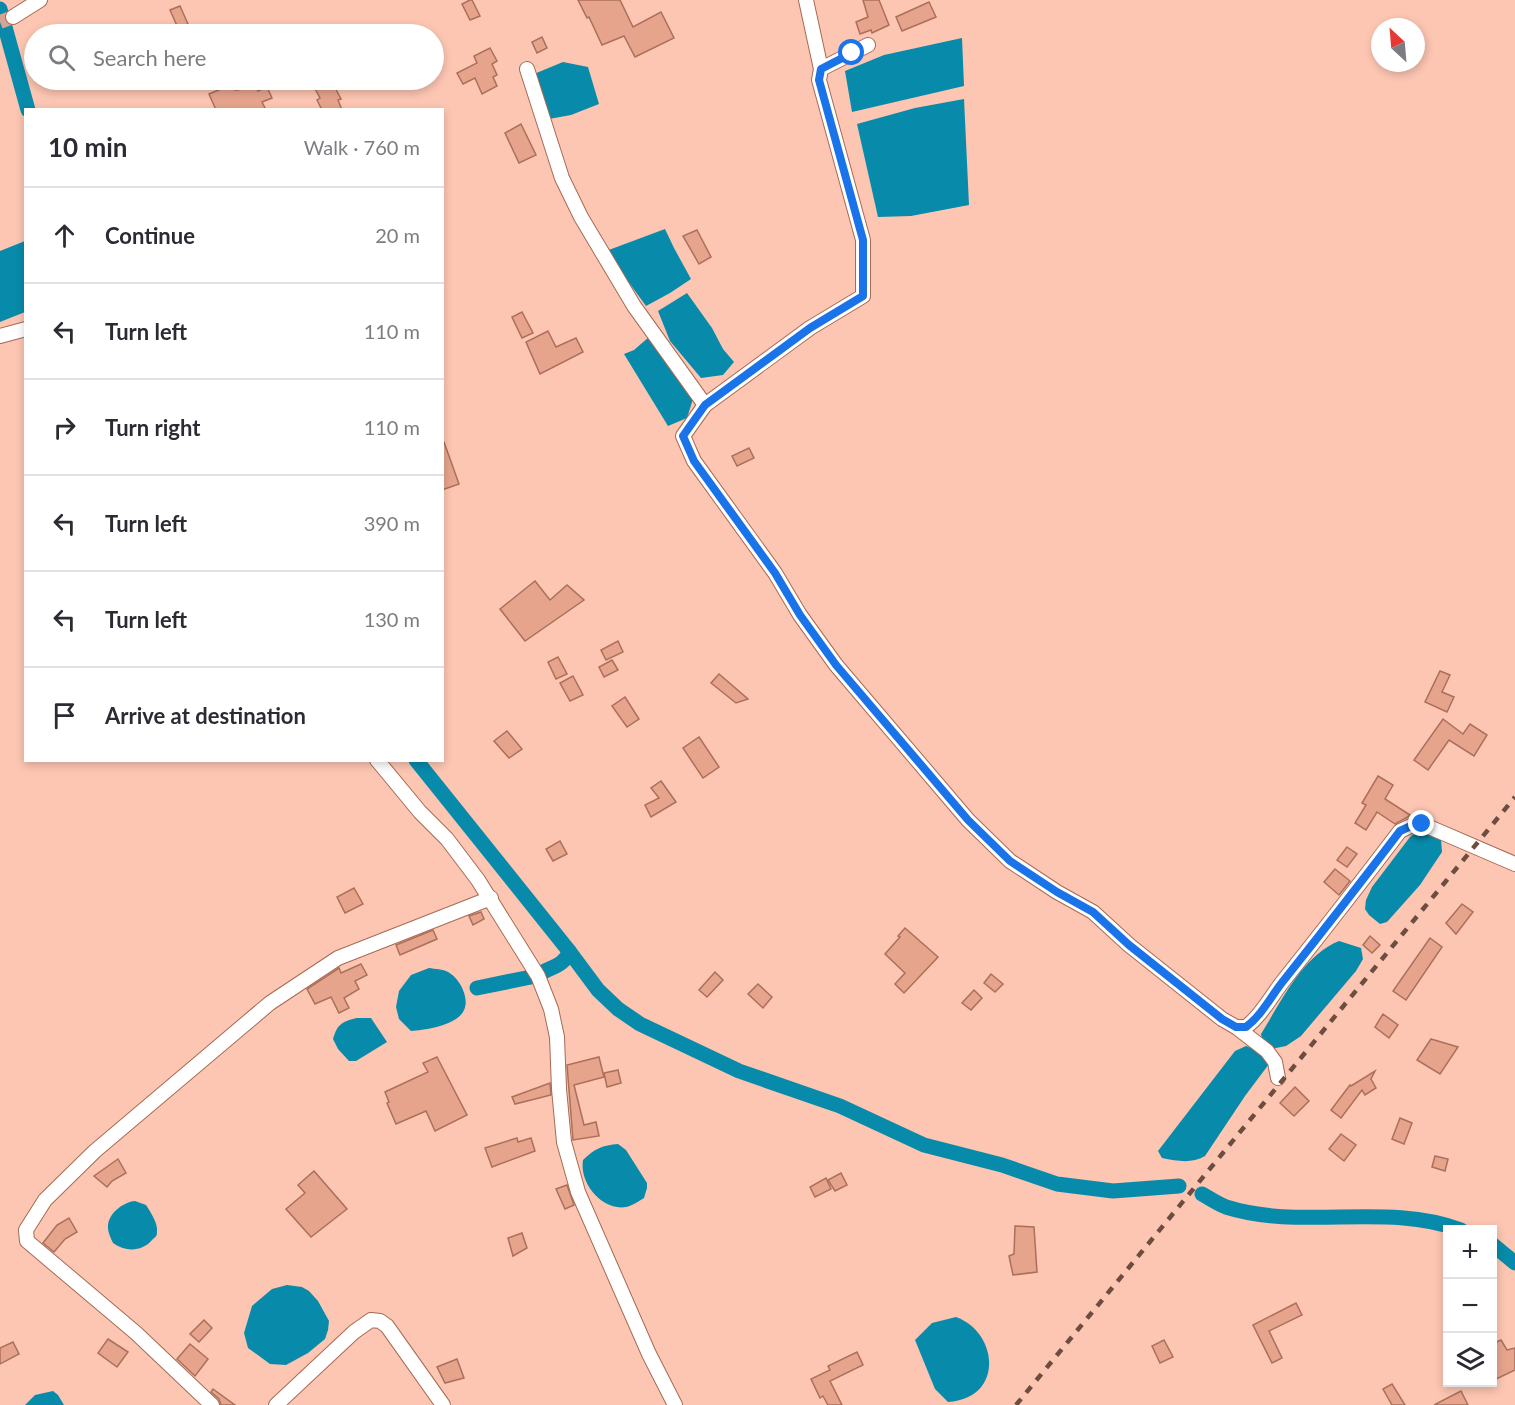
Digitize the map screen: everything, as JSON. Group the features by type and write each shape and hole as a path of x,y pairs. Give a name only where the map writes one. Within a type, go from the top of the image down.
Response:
{"street":[{"path":"13,17 40,0"},
{"path":"806,0 821,69 819,80 863,240 863,296 810,328 705,405 683,436 694,461 775,573 800,615 836,665 968,820 1010,861 1057,892 1093,912 1129,945 1222,1019 1267,1051 1275,1062 1278,1078"},
{"path":"821,69 868,45"},
{"path":"527,69 562,178 581,217 634,306 705,405"},
{"path":"0,336 24,330"},
{"path":"379,762 420,812 447,839 491,898 538,976 552,1009 557,1037 564,1142 578,1192 649,1354 675,1405"},
{"path":"1236,1027 1246,1027 1259,1015 1282,982 1400,831 1422,824 1515,864"},
{"path":"212,1405 136,1333 42,1256 27,1241 26,1230 45,1200 95,1151 270,1003 338,958 491,898"},
{"path":"276,1405 354,1332 371,1320 380,1321 387,1326 443,1405"}],"water":[{"path":"962,38 964,86 852,112 845,71 884,55"},
{"path":"563,62 588,67 599,104 571,115 549,119 534,74"},
{"path":"964,99 969,205 911,216 878,217 857,124 915,108"},
{"path":"665,229 691,279 646,306 606,251"},
{"path":"24,241 24,312 0,322 0,251"},
{"path":"687,293 734,362 723,375 701,378 670,341 658,311"},
{"path":"649,337 693,399 687,418 668,426 624,354 634,350"},
{"path":"1425,833 1441,839 1442,852 1420,885 1387,922 1380,924 1365,909 1372,887 1410,837 1414,834"},
{"path":"1339,941 1361,948 1363,959 1356,971 1301,1036 1286,1046 1271,1049 1262,1039 1261,1034 1285,994 1314,957"},
{"path":"429,968 446,971 457,979 465,996 465,1007 459,1017 453,1021 411,1031 399,1019 396,1007 399,991 411,975"},
{"path":"357,1018 371,1018 387,1042 356,1061 349,1061 338,1049 333,1039 341,1024"},
{"path":"1246,1046 1259,1051 1269,1064 1205,1156 1189,1161 1162,1158 1158,1151 1235,1051"},
{"path":"618,1144 626,1150 647,1183 644,1198 626,1207 609,1205 594,1194 583,1169 583,1160 591,1153 599,1148"},
{"path":"135,1201 146,1205 155,1222 157,1234 143,1247 123,1248 113,1243 108,1223 117,1210"},
{"path":"287,1285 302,1287 309,1291 318,1301 329,1321 328,1330 325,1339 308,1353 286,1365 270,1364 248,1348 244,1333 252,1306 272,1289"},
{"path":"956,1317 970,1325 980,1336 987,1349 989,1364 987,1377 979,1389 966,1398 948,1402 935,1389 915,1340 932,1323"},
{"path":"53,1391 64,1405 25,1405 35,1395"}],"building":[{"path":"470,0 480,16 470,20 462,4"},
{"path":"578,0 620,0 633,27 661,12 674,38 635,57 624,36 602,45"},
{"path":"863,0 879,0 889,25 872,33 871,30 860,34 856,22 868,17"},
{"path":"929,2 936,17 902,31 896,17"},
{"path":"180,6 188,24 176,24 170,10"},
{"path":"542,37 547,48 537,53 532,42"},
{"path":"490,48 497,61 492,64 497,75 493,77 497,86 482,94 475,78 463,84 457,73 477,63 474,56"},
{"path":"219,90 268,90 272,98 262,102 265,108 215,108 209,94"},
{"path":"316,90 336,90 341,99 338,100 341,108 321,108 317,100 320,98"},
{"path":"521,124 536,155 519,163 505,133"},
{"path":"697,230 711,257 699,264 683,236"},
{"path":"522,312 533,333 522,338 512,317"},
{"path":"548,331 556,347 576,338 583,352 540,374 526,342"},
{"path":"444,442 459,484 444,489"},
{"path":"749,448 754,458 737,466 732,456"},
{"path":"535,581 550,600 567,585 584,600 525,641 500,609"},
{"path":"618,641 623,652 606,660 601,650"},
{"path":"558,657 567,674 556,679 548,662"},
{"path":"612,660 618,670 604,677 599,667"},
{"path":"1440,671 1450,675 1442,692 1454,697 1447,712 1425,702"},
{"path":"719,674 748,699 736,703 711,683"},
{"path":"573,676 583,695 570,701 560,683"},
{"path":"625,697 639,719 627,727 612,706"},
{"path":"1443,719 1463,734 1470,724 1487,735 1474,756 1449,740 1428,770 1414,760"},
{"path":"507,731 522,749 509,758 494,741"},
{"path":"699,737 719,767 703,778 683,748"},
{"path":"1378,776 1393,785 1385,799 1410,815 1395,824 1377,812 1366,830 1355,823 1366,805 1362,803"},
{"path":"661,781 676,802 651,817 645,805 659,798 651,788"},
{"path":"560,841 567,854 553,861 546,849"},
{"path":"1347,847 1357,854 1347,867 1337,860"},
{"path":"1335,869 1350,881 1339,895 1324,882"},
{"path":"354,888 363,904 345,913 337,897"},
{"path":"1462,904 1473,912 1456,934 1446,923"},
{"path":"481,912 484,919 473,925 469,916"},
{"path":"905,928 938,957 904,993 895,984 905,973 885,954"},
{"path":"433,930 437,939 400,955 396,945"},
{"path":"1370,936 1380,945 1372,953 1363,945"},
{"path":"1430,938 1442,947 1406,1000 1393,991"},
{"path":"361,964 367,975 355,981 359,989 344,998 349,1008 339,1013 331,997 315,1004 307,989 339,968 341,973"},
{"path":"715,972 723,980 707,997 699,990"},
{"path":"991,974 1003,984 995,992 984,983"},
{"path":"758,984 772,997 763,1008 748,994"},
{"path":"974,990 982,998 971,1010 962,1003"},
{"path":"1383,1014 1398,1025 1389,1038 1375,1027"},
{"path":"1431,1039 1458,1047 1440,1074 1417,1060"},
{"path":"437,1057 467,1115 435,1131 426,1111 396,1124 385,1092 428,1072 423,1063"},
{"path":"599,1057 604,1077 574,1085 584,1125 596,1122 599,1136 573,1140 567,1065"},
{"path":"618,1070 621,1083 607,1087 604,1073"},
{"path":"1375,1071 1371,1079 1376,1088 1365,1095 1362,1090 1341,1118 1331,1110 1350,1085"},
{"path":"550,1083 551,1095 515,1104 512,1097"},
{"path":"1295,1087 1309,1101 1294,1116 1280,1103"},
{"path":"1400,1118 1412,1123 1404,1144 1392,1139"},
{"path":"1341,1134 1356,1145 1344,1161 1329,1149"},
{"path":"517,1138 518,1142 531,1138 535,1151 492,1167 485,1148"},
{"path":"1435,1156 1448,1159 1445,1171 1432,1167"},
{"path":"118,1159 126,1173 112,1181 107,1187 94,1176"},
{"path":"314,1171 347,1209 311,1237 286,1209 305,1193 298,1185"},
{"path":"841,1173 847,1185 835,1191 828,1180"},
{"path":"826,1178 831,1189 815,1197 810,1187"},
{"path":"567,1185 574,1205 565,1209 556,1189"},
{"path":"69,1218 77,1232 65,1239 54,1252 43,1243 57,1225"},
{"path":"1015,1226 1034,1227 1037,1272 1013,1275 1009,1256 1014,1254"},
{"path":"522,1233 527,1248 513,1256 508,1238"},
{"path":"1296,1303 1302,1315 1269,1331 1282,1358 1272,1363 1253,1325"},
{"path":"204,1320 212,1328 199,1342 190,1334"},
{"path":"108,1339 128,1352 117,1367 98,1353"},
{"path":"1164,1340 1173,1357 1160,1363 1152,1346"},
{"path":"1501,1340 1507,1350 1515,1348 1515,1370 1497,1379 1497,1342"},
{"path":"13,1342 19,1354 0,1364 0,1348"},
{"path":"190,1344 208,1359 195,1376 177,1359"},
{"path":"857,1352 863,1365 830,1381 842,1405 828,1405 823,1396 820,1398 811,1379 830,1370 828,1366"},
{"path":"457,1359 464,1378 445,1383 437,1367"},
{"path":"1392,1384 1405,1405 1392,1405 1383,1389"},
{"path":"213,1389 235,1405 221,1405 219,1399 211,1392"},
{"path":"1461,1391 1468,1405 1434,1405"}],"waterway":[{"path":"0,9 27,108"},
{"path":"418,762 598,990 618,1009 640,1024 739,1071 840,1106 924,1145 1002,1165 1057,1184 1113,1191 1179,1186"},
{"path":"543,972 563,962 569,951"},
{"path":"477,988 531,977"},
{"path":"1202,1194 1226,1207 1255,1214 1284,1217 1403,1218 1443,1225"},
{"path":"1497,1248 1515,1263"}],"tunnel":[{"path":"0,22 13,17"}],"railway":[{"path":"1016,1405 1515,797"}],"route":[{"path":"852,53 821,69 819,80 863,240 863,296 810,328 705,405 683,436 694,461 775,573 800,615 836,665 968,820 1010,861 1057,892 1093,912 1129,945 1222,1019 1236,1027 1246,1027 1259,1015 1282,982 1400,831 1422,824"}]}
